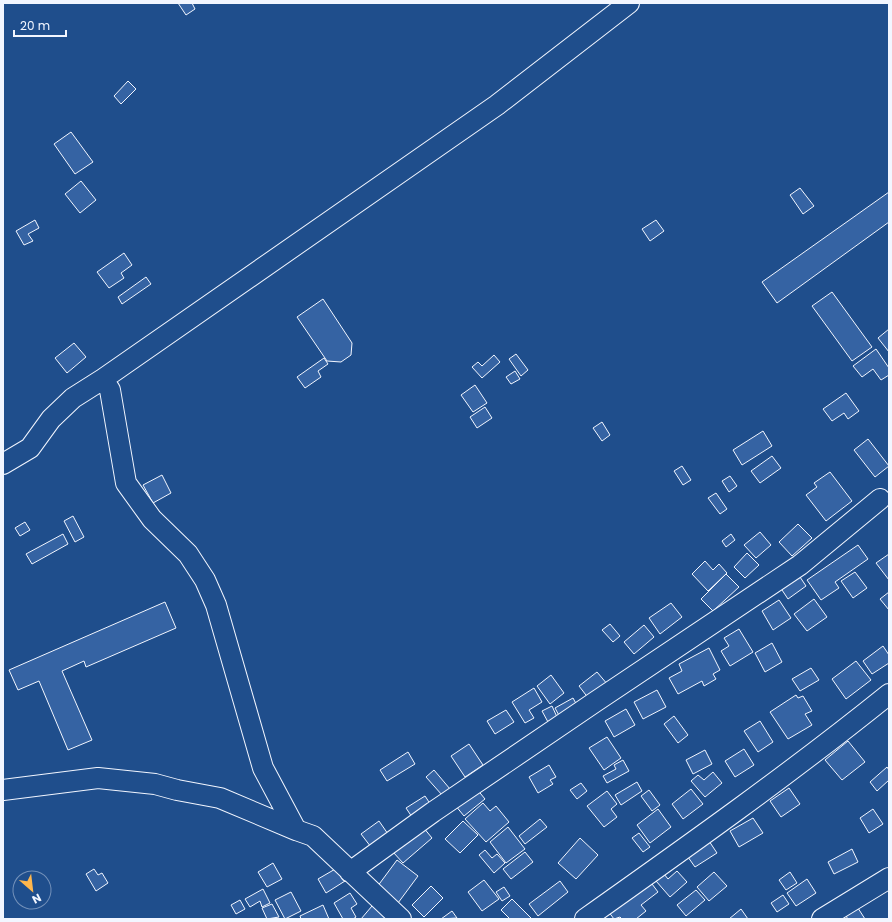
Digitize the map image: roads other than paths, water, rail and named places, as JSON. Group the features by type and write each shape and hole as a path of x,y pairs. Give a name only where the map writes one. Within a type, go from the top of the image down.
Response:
{"street":[{"path":"3,464 30,448 51,419 73,398 103,379 497,105 629,3"},
{"path":"103,379 110,390 126,483 152,519 188,554 205,580 216,606 246,702 263,768 296,830"},
{"path":"350,872 433,812 800,565 886,502"},
{"path":"585,919 692,843 843,731 889,694"},
{"path":"3,790 98,778 155,784 177,790 220,798 313,836 401,919"},
{"path":"822,919 889,878"}]}
